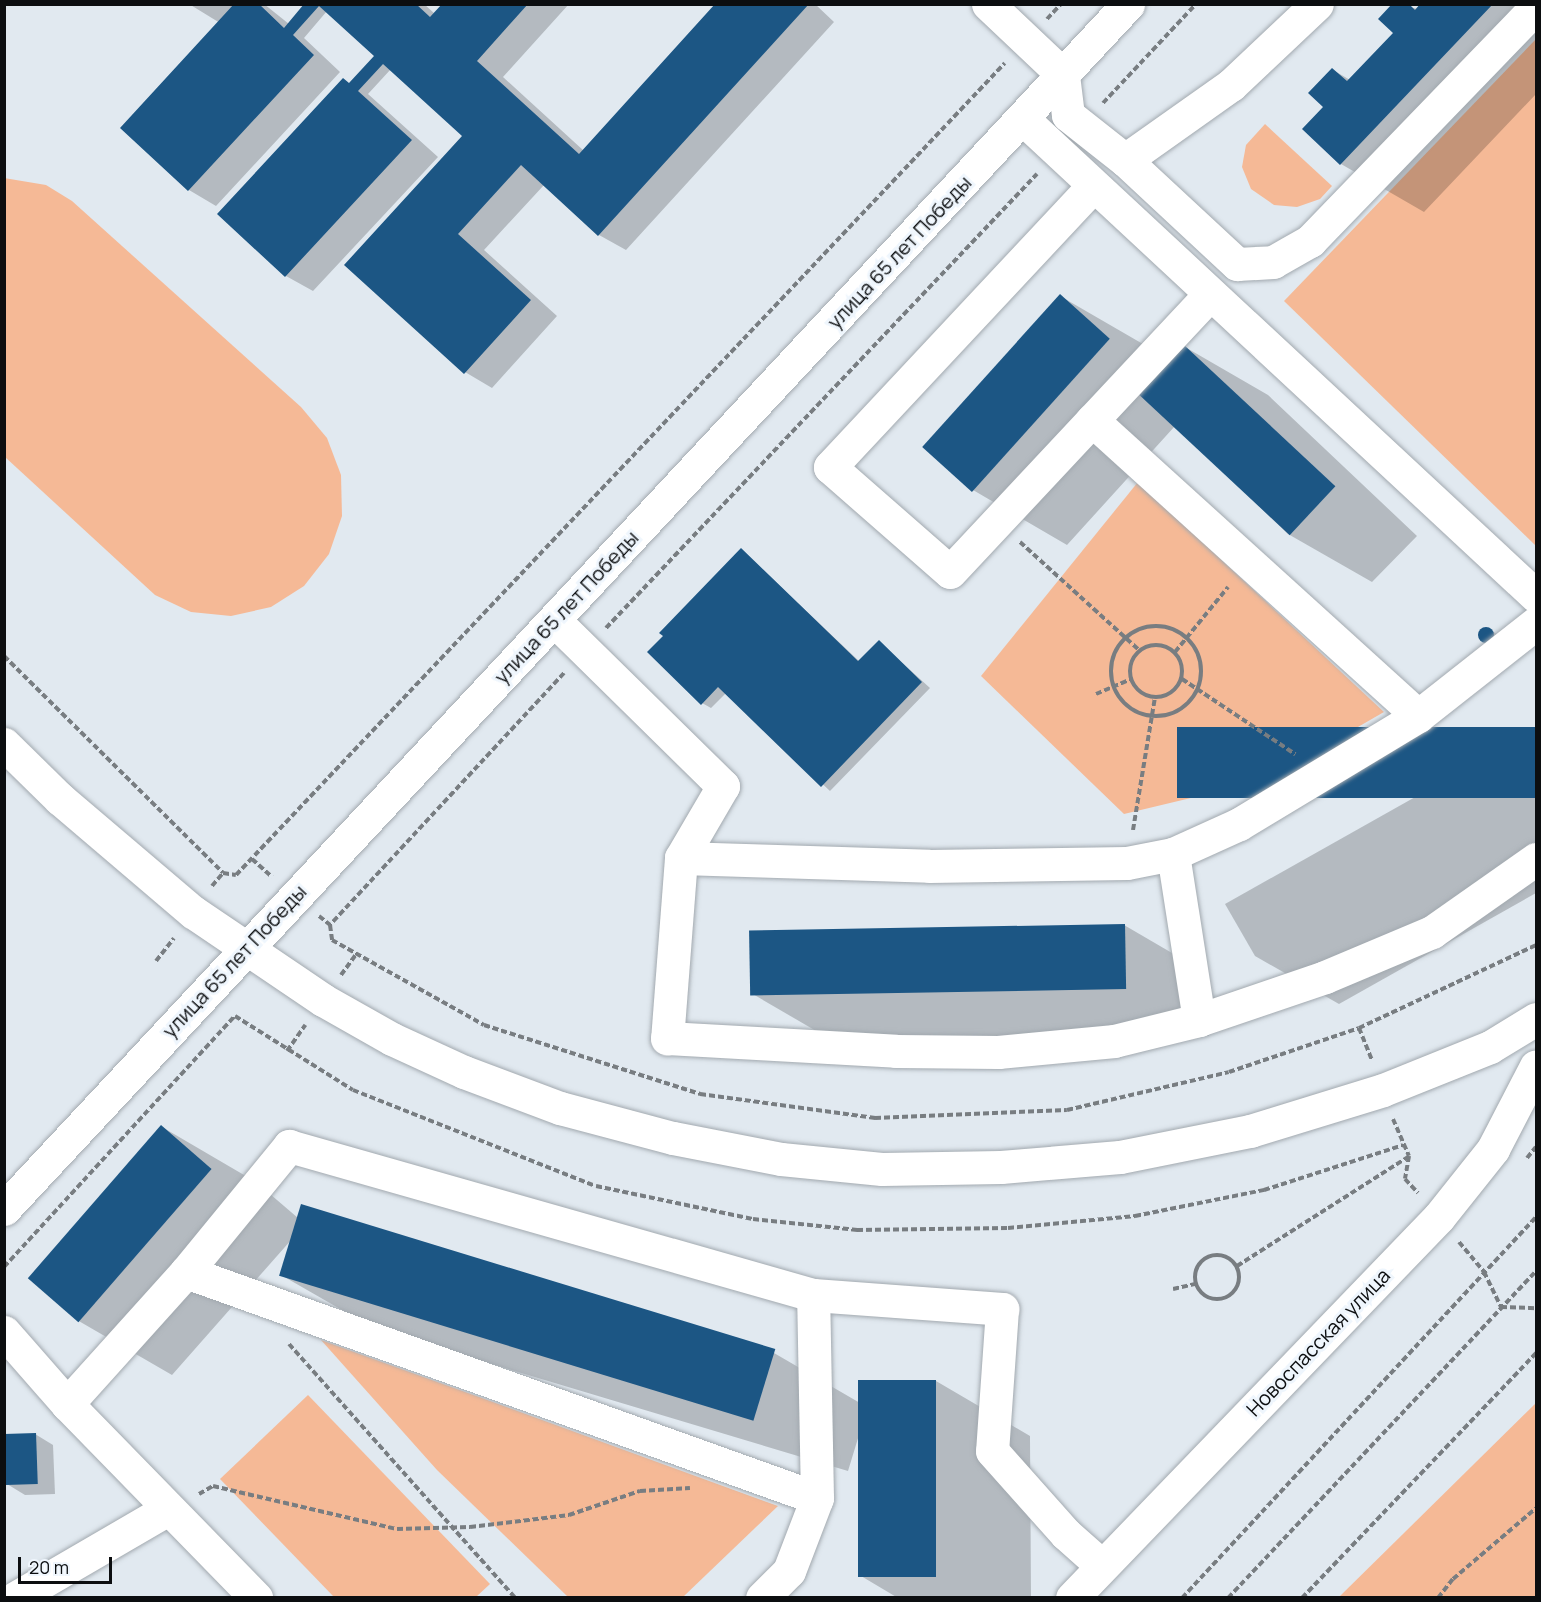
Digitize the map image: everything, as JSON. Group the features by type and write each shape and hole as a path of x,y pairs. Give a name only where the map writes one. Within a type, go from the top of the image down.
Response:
{"street":[{"path":"988,4 1064,75 1068,115 1125,160 1237,264 1273,262 1310,241 1536,7"},
{"name":"улица 65 лет Победы","path":"4,1209 1128,4"},
{"path":"1125,160 1231,85 1317,4"},
{"path":"1023,119 1209,295 1536,596"},
{"path":"1093,186 830,467 950,572 1209,295"},
{"path":"1092,420 1418,716"},
{"path":"554,620 723,786 681,858 667,1038 874,1050 998,1052 1114,1041 1199,1020 1326,977 1432,932 1536,859"},
{"path":"681,858 928,866 1127,863 1173,854 1239,824 1418,716 1536,623"},
{"path":"4,744 109,843 246,950 392,1039 464,1072 560,1108 673,1138 781,1159 882,1169 1001,1167 1120,1157 1250,1131 1383,1090 1490,1047 1536,1019"},
{"path":"1173,854 1199,1020"},
{"name":"Новоспасская улица","path":"1072,1598 1440,1217 1493,1149 1536,1066"},
{"path":"68,1404 186,1272 289,1146 813,1294 1002,1309 992,1451 1066,1534 1102,1566"},
{"path":"186,1272 817,1498"},
{"path":"762,1598 789,1571 817,1498 813,1294"},
{"path":"4,1332 68,1404 256,1598"},
{"path":"15,1598 169,1510"}],"path":[{"path":"1082,125 1196,4"},
{"path":"4,656 223,873 236,875 1027,41"},
{"path":"1057,152 585,650 330,926 332,940 484,1025 700,1094 875,1118 1067,1110 1229,1072 1359,1028 1536,945"},
{"path":"998,521 1139,650"},
{"path":"1175,652 1248,563"},
{"path":"1152,625 1167,627 1187,638 1199,656 1202,671 1197,689 1181,709 1152,716 1125,704 1114,686 1111,663 1125,637 1152,625"},
{"path":"1155,644 1175,652 1181,662 1182,679 1172,693 1155,697 1138,691 1131,679 1130,666 1139,650 1155,644"},
{"path":"1096,694 1131,679"},
{"path":"1182,679 1323,772"},
{"path":"1127,863 1155,697"},
{"path":"1237,1266 1409,1156"},
{"path":"1182,1598 1536,1217"},
{"path":"1209,1256 1225,1256 1237,1266 1238,1285 1226,1299 1207,1298 1195,1284 1197,1267 1209,1256"},
{"path":"1228,1598 1536,1271"},
{"path":"1173,1289 1195,1284"},
{"path":"283,1337 514,1598"},
{"path":"1302,1598 1536,1353"},
{"path":"169,1510 213,1486 397,1529 451,1528 569,1515 640,1491 697,1488"},
{"path":"1438,1598 1453,1579 1536,1508"}],"shaded area":[{"path":"1536,39 1536,546 1284,301"},
{"path":"1265,124 1332,186 1320,199 1297,207 1274,205 1251,189 1242,167 1246,145"},
{"path":"4,178 46,185 72,201 301,407 327,438 341,475 342,516 329,554 304,586 271,607 231,616 191,612 155,595 5,457"},
{"path":"1138,482 1384,712 1266,780 1124,814 981,676"},
{"path":"321,1340 778,1506 683,1597 568,1597 437,1470"},
{"path":"308,1395 490,1584 476,1597 334,1597 220,1479"},
{"path":"1536,1403 1536,1597 1339,1597"}],"building":[{"path":"234,4 259,4 284,28 304,4 416,4 430,17 442,4 528,4 477,61 579,154 715,4 809,4 598,236 521,165 458,234 531,300 464,374 344,265 462,136 383,64 358,91 412,140 285,277 217,214 343,78 349,83 374,56 319,6 293,35 314,55 188,191 120,128"},
{"path":"1392,4 1409,4 1415,10 1420,4 1493,4 1340,165 1302,129 1323,107 1308,93 1332,68 1347,81 1393,33 1378,19"},
{"path":"1060,294 1110,339 972,492 922,447"},
{"path":"1184,345 1335,486 1290,535 1138,394"},
{"path":"741,548 858,661 879,640 922,682 821,787 718,687 701,705 647,652 663,636 659,633"},
{"path":"1486,627 1494,635 1486,643 1478,635"},
{"path":"1177,727 1536,727 1536,798 1177,798"},
{"path":"1125,924 1126,989 750,996 749,931"},
{"path":"161,1125 212,1169 78,1322 28,1278"},
{"path":"301,1204 775,1349 753,1421 279,1276"},
{"path":"858,1380 936,1380 936,1577 858,1577"},
{"path":"36,1433 38,1484 6,1485 4,1434"}]}
